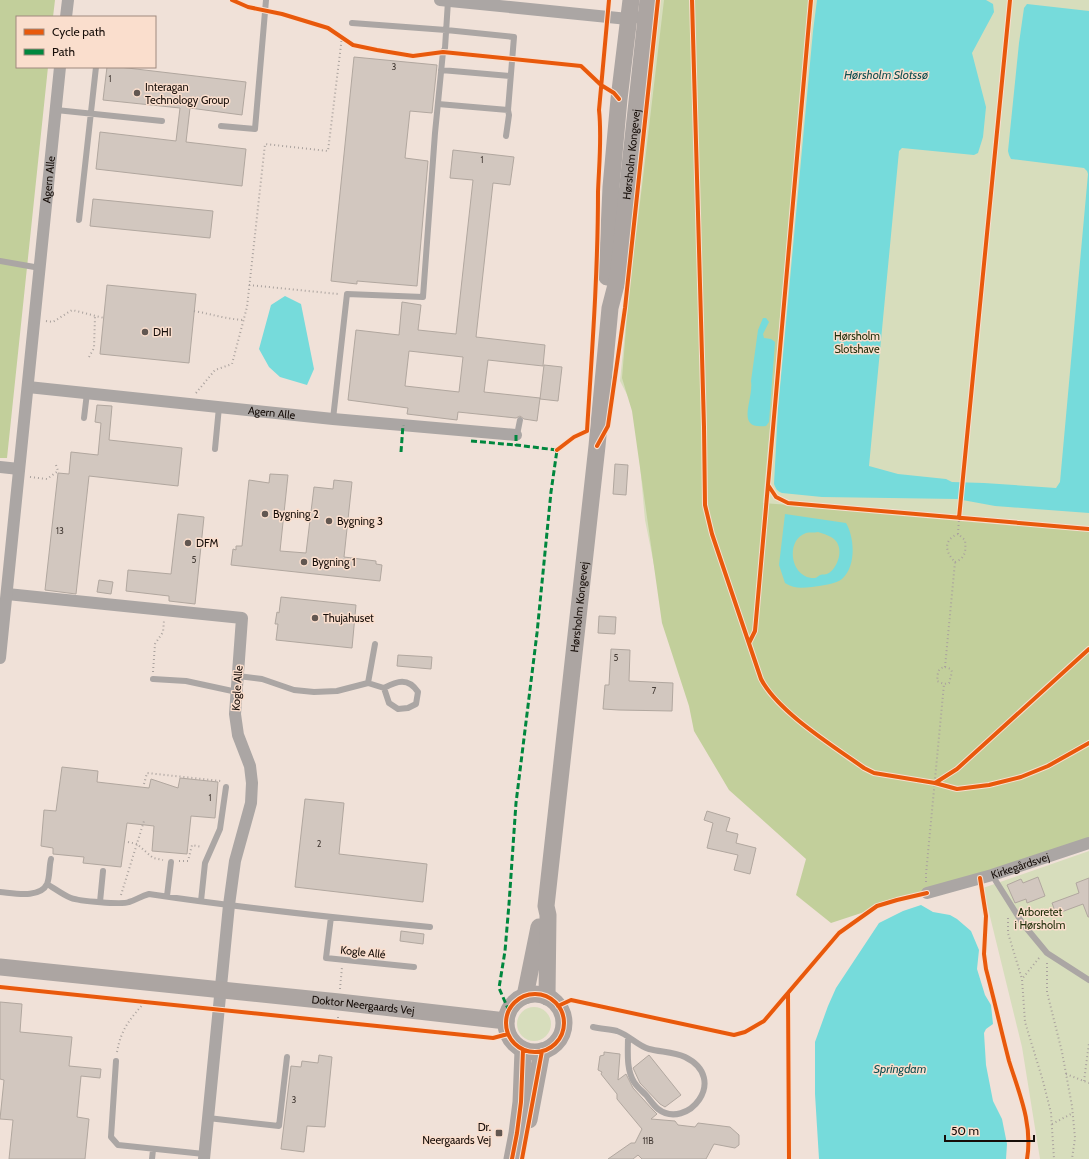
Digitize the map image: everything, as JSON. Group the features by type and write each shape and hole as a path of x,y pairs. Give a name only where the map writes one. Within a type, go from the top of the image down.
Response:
{"main road":[{"name":"Hørsholm Kongevej","path":"610,308 607,276 612,187 631,0"},
{"name":"Hørsholm Kongevej","path":"547,997 548,915 546,906 597,446 610,308 618,276 647,6"},
{"path":"628,20 636,30 637,37 624,160 628,185"},
{"name":"Hørsholm Kongevej","path":"525,996 541,916 546,906"},
{"name":"Doktor Neergaards Vej","path":"0,967 347,1002 506,1021"},
{"path":"532,994 547,997 558,1006 563,1015 564,1026 562,1035 550,1048 542,1052 523,1050 514,1044 508,1034 506,1021 509,1011 516,1002 525,996 532,994"},
{"path":"512,1159 521,1102 523,1050"},
{"path":"522,1159 542,1052"}],"street":[{"path":"66,16 68,0"},
{"path":"451,1 628,20 647,6"},
{"name":"Agern Alle","path":"0,658 60,68"},
{"name":"Agern Alle","path":"28,387 333,419 516,435"},
{"path":"0,467 19,472"},
{"name":"Kogle Alle","path":"6,594 242,618 235,714 237,728 250,766 252,783 251,803 235,861 221,990"},
{"name":"Kirkegårdsvej","path":"927,888 992,875 1089,843"},
{"path":"204,1157 221,990"}],"lane":[{"path":"221,126 255,129 266,0"},
{"path":"333,419 347,294 423,297 441,70 451,1"},
{"path":"352,23 446,30 514,38 510,76 509,115 506,136"},
{"path":"79,220 96,68"},
{"path":"441,70 510,76"},
{"path":"438,104 508,110"},
{"path":"56,110 162,121"},
{"path":"0,261 40,268"},
{"path":"84,418 87,393"},
{"path":"215,450 219,407"},
{"path":"516,435 520,420"},
{"path":"368,683 376,644"},
{"path":"238,676 262,679 294,690 314,692 337,691 368,683 384,688 397,681 414,686 418,692 416,704 408,708 398,709 389,703 384,688"},
{"path":"153,679 186,681 237,692"},
{"path":"201,902 205,862 220,829 226,787"},
{"path":"0,892 30,894 40,890 47,884 51,859"},
{"path":"167,896 171,862"},
{"path":"100,902 104,871"},
{"path":"992,875 1023,924 1046,951 1089,980"},
{"path":"47,884 71,898 100,902 118,904 128,903 139,896 148,894 229,906 331,918 430,927"},
{"name":"Kogle Allé","path":"331,918 326,958 414,967"},
{"path":"594,1027 617,1031 628,1037 648,1049 684,1056 699,1066 704,1074 705,1086 701,1098 689,1111 671,1114 659,1110 634,1081 629,1068 628,1037"},
{"path":"208,1118 278,1126 287,1057"},
{"path":"116,1061 111,1137 118,1145 204,1157"},
{"path":"152,1159 153,1150"}],"path":[{"path":"188,403 215,370 232,364 247,307 265,144 328,151 342,38 347,41"},
{"path":"249,285 347,294"},
{"path":"35,320 53,322 72,310 104,318"},
{"path":"194,311 228,319 243,320"},
{"path":"89,356 94,348 95,316"},
{"path":"19,472 47,479 58,471 56,465"},
{"path":"958,534 960,511"},
{"path":"952,518 967,519"},
{"path":"955,562 964,556 966,546 965,540 958,534"},
{"path":"945,667 955,562 947,549 948,541 951,537 958,534"},
{"path":"153,679 155,644 163,632 166,610"},
{"path":"945,667 951,668 952,672 950,683 944,684 937,681 939,670 945,667"},
{"path":"927,888 926,874 944,684"},
{"path":"144,784 147,773 222,781 226,787"},
{"path":"934,783 940,780"},
{"path":"927,782 942,785"},
{"path":"118,904 144,821"},
{"path":"1008,901 1008,933 1022,979 1025,1022 1051,1113 1054,1159"},
{"path":"1022,979 1046,951"},
{"path":"1046,951 1047,992 1062,1052 1073,1113 1075,1138 1072,1159"},
{"path":"137,1001 152,1003"},
{"path":"116,1061 118,1044 123,1030 132,1016 145,1002"},
{"path":"330,1021 346,1022"},
{"path":"1084,1082 1089,1043"},
{"path":"1066,1074 1089,1083"},
{"path":"1052,1124 1073,1113"}],"green space":[{"path":"0,0 55,0 53,16 16,16 16,68 48,68 7,458 0,458"},
{"name":"Hørsholm Slotshave","path":"658,0 1089,0 1089,833 810,858 665,620 645,520 635,410 620,381"},
{"path":"664,0 809,0 763,503 1089,528 1089,838 831,923 796,895 806,859 729,790 694,731 689,706 662,623 632,411 622,378 629,291"},
{"name":"Arboretet i Hørsholm","path":"1089,851 1089,1159 1040,1159 1022,1047 983,888"},
{"path":"537,1007 546,1012 550,1017 550,1031 546,1036 541,1040 531,1041 527,1040 518,1031 517,1021 518,1017 527,1008"}],"water":[{"name":"Hørsholm Slotssø","path":"817,0 986,0 993,4 994,12 972,53 986,107 983,137 978,153 974,155 902,148 899,151 869,466 898,474 946,479 952,482 1056,488 1060,482 1088,174 1084,168 1011,159 1008,151 1024,8 1027,4 1089,11 1089,513 995,506 957,499 822,497 782,493 775,487 778,409"},
{"path":"285,296 301,304 314,369 307,385 280,377 269,367 259,349 271,305"},
{"path":"763,318 766,318 769,322 763,334 764,338 771,339 775,342 769,422 766,426 756,426 748,419 748,412 758,330"},
{"path":"785,514 846,523 851,536 853,552 847,574 839,581 819,586 798,588 785,583 779,565","holes":["818,532 832,537 835,540 839,548 839,558 835,567 828,574 820,575 815,578 806,576 795,566 793,550 799,537 806,533"]},
{"name":"Springdam","path":"921,905 933,912 950,915 957,919 971,931 979,950 977,969 985,995 991,1005 993,1024 986,1029 984,1033 986,1065 993,1101 1002,1119 1007,1144 1006,1159 819,1159 815,1094 815,1042 828,1006 836,988 879,923 903,911"}],"building":[{"path":"354,57 437,65 432,113 410,111 405,158 428,161 417,286 357,281 357,284 331,281"},
{"path":"107,68 127,68 246,82 242,115 190,108 186,142 246,149 242,186 96,169 100,132 176,141 180,108 103,100"},
{"path":"453,150 514,157 510,185 493,183 476,337 545,345 543,366 488,360 484,392 540,398 537,421 524,419 520,416 516,418 458,412 457,420 407,414 408,408 348,400 356,330 399,335 402,302 421,305 418,330 456,334 473,180 450,178","holes":["409,351 463,357 459,392 405,386"]},
{"path":"93,199 213,211 210,238 90,226"},
{"path":"107,285 196,294 189,363 100,354"},
{"path":"544,365 562,367 558,401 540,399"},
{"path":"97,405 112,406 109,440 182,448 178,486 89,476 76,594 45,590 58,473 69,474 71,452 98,455 101,423 95,422"},
{"path":"615,464 628,465 626,495 613,494"},
{"path":"270,474 288,475 280,551 306,553 314,487 333,489 334,480 352,482 344,557 376,561 376,564 382,565 380,581 231,565 233,549 236,550 236,546 242,546 249,480 269,483"},
{"name":"DFM","path":"178,514 204,517 195,604 169,601 169,596 126,591 128,570 171,574"},
{"path":"99,580 113,582 111,594 97,592"},
{"name":"Thujahuset","path":"281,597 356,605 352,648 276,640 278,624 275,624 277,612 279,613"},
{"path":"599,616 616,617 615,634 598,633"},
{"path":"611,649 630,650 629,681 673,683 672,711 603,709 605,685 609,685"},
{"path":"398,655 432,657 431,669 397,666"},
{"path":"62,767 98,771 97,782 149,788 151,779 178,788 180,778 218,782 215,818 191,816 187,854 152,851 154,826 127,823 121,867 83,863 84,857 53,854 53,848 41,846 44,810 56,811"},
{"path":"305,799 344,803 339,854 427,864 423,902 295,887"},
{"path":"707,811 730,818 726,831 738,834 736,843 756,848 750,874 734,870 738,855 707,848 713,823 704,820"},
{"path":"1038,877 1045,896 1027,903 1026,899 1015,903 1007,885 1021,879 1023,883"},
{"path":"1089,878 1089,917 1083,904 1056,914 1052,903 1079,893 1076,883"},
{"path":"401,931 424,934 423,944 400,941"},
{"path":"0,1002 22,1004 20,1032 72,1037 69,1066 101,1069 100,1078 81,1076 77,1117 89,1119 85,1159 9,1159 13,1120 0,1119 4,1080 0,1079"},
{"path":"604,1052 620,1054 618,1080 626,1074 633,1088 657,1114 651,1119 675,1121 678,1125 695,1127 698,1123 730,1127 739,1135 739,1145 735,1148 714,1144 706,1159 642,1159 638,1155 633,1159 608,1159 631,1143 635,1143 642,1129 617,1099 617,1094 601,1074 602,1072 598,1070 600,1056 604,1055"},
{"path":"319,1055 332,1057 325,1127 307,1126 304,1152 281,1149 291,1066 301,1067 302,1061 318,1063"},
{"path":"649,1055 681,1095 665,1107 660,1104 640,1083 633,1068"}],"marked path":[{"path":"401,452 403,425"},
{"path":"516,435 516,445 557,450"},
{"path":"471,441 516,445"},
{"path":"509,1011 499,988 505,951 516,803 537,633 551,492 557,450 560,448"}],"cycle path":[{"path":"232,0 248,7 282,14 328,28 353,45 377,50 413,56 443,52 581,66 601,85 614,93 619,99"},
{"path":"557,450 574,437 587,431 597,252 600,141 599,110 609,0"},
{"path":"597,446 608,426 625,308 658,0"},
{"path":"692,0 705,505 712,534 761,679 780,704 807,728 864,768 874,773 935,783 957,789 989,785 1021,777 1048,766 1089,743"},
{"path":"749,643 755,631 811,0"},
{"path":"959,518 1010,0"},
{"path":"768,485 776,497 788,503 1089,529"},
{"path":"935,783 957,769 1089,649"},
{"path":"980,878 986,916 984,954 986,969 1009,1061 1027,1121 1027,1159"},
{"path":"558,1006 571,1000 734,1035 745,1032 764,1021 839,933 877,906 927,893"},
{"path":"0,987 493,1038 508,1034"},
{"path":"788,993 789,1159"},
{"path":"535,994 546,996 559,1007 562,1012 564,1023 562,1034 551,1047 546,1050 535,1052 524,1050 511,1039 508,1034 506,1023 508,1012 519,999 524,996 535,994"},
{"path":"512,1159 521,1102 523,1050"},
{"path":"522,1159 542,1051"}],"place":[{"name":"Interagan Technology Group","path":"137,93"},
{"name":"DHI","path":"145,332"},
{"name":"Bygning 2","path":"265,514"},
{"name":"Bygning 3","path":"329,521"},
{"name":"DFM","path":"188,543"},
{"name":"Bygning 1","path":"304,562"},
{"name":"Thujahuset","path":"315,618"},
{"name":"Dr. Neergaards Vej","path":"499,1133"}]}
